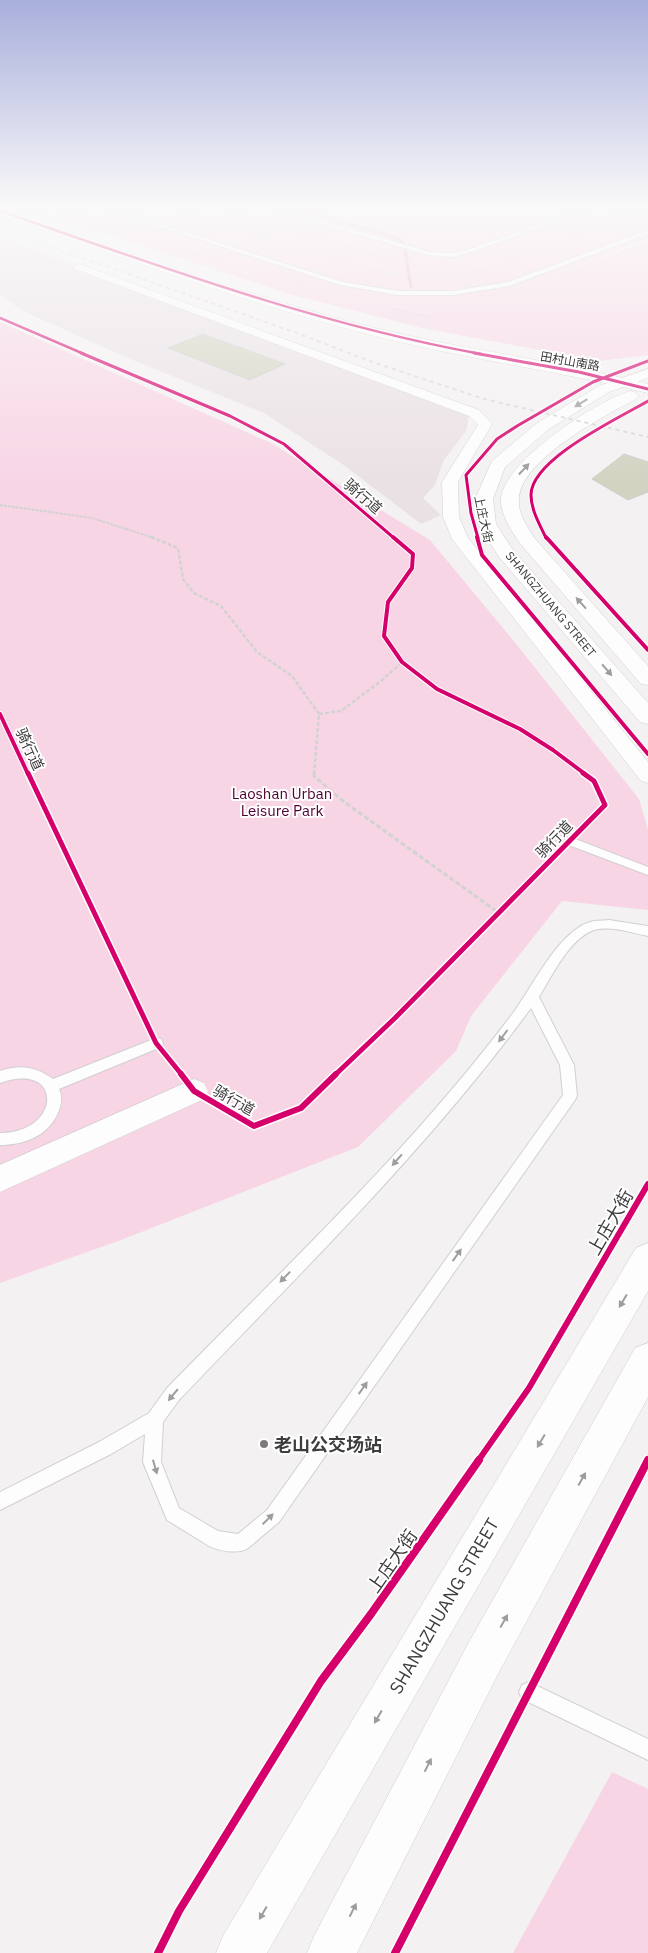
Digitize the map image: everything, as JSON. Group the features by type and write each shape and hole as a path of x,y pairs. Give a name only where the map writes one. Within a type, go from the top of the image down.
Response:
{"main road":[{"name":"田村山南路","path":"267,300 315,316 372,331 463,351 643,383"},
{"name":"田村山南路","path":"284,300 374,326 643,383"},
{"name":"SHANGZHUANG STREET","path":"643,383 623,400 540,452 519,473 513,484 510,498 515,521 529,543 648,679"},
{"name":"SHANGZHUANG STREET","path":"643,383 604,390 543,426 498,465 484,499 487,524 506,553 648,717"},
{"name":"SHANGZHUANG STREET","path":"240,1953 648,1260"},
{"path":"331,1953 484,1657 648,1361"}],"street":[{"path":"168,300 474,414 485,424 450,482 451,517 460,539 648,776"},
{"path":"0,1179 194,1092"}],"lane":[{"path":"570,841 648,871"},
{"path":"0,1501 105,1448 155,1419 173,1394 388,1171 486,1058 532,997 561,950 571,940 592,926 609,925 648,931"},
{"path":"155,1419 152,1462 173,1514 215,1540 242,1543 272,1516 570,1096 567,1065 532,997"},
{"path":"51,1086 156,1043"},
{"path":"0,1077 20,1072 33,1073 44,1078 51,1086 55,1096 50,1118 42,1127 31,1135 18,1139 0,1139"},
{"path":"529,1692 648,1750"}],"path":[{"path":"380,305 432,318"},
{"path":"0,504 92,518 146,535 178,548 182,579 194,593 221,606 257,652 292,676 319,714 314,776 343,801 499,913"},
{"path":"398,656 409,668"},
{"path":"319,714 341,711 381,681 402,662"},
{"path":"492,920 506,906"}],"shaded area":[{"path":"7,300 163,300 397,387 469,416 466,431 444,460 435,485 423,498 441,515 421,524 345,466 264,413 130,359 23,311"}],"green space":[{"path":"313,300 648,300 648,355 599,361 422,328"},
{"name":"Laoshan Urban Leisure Park","path":"0,322 271,443 430,540 517,645 639,799 648,829 648,910 562,901 471,1016 456,1051 358,1147 121,1240 0,1283"},
{"path":"612,1772 648,1789 648,1953 513,1953"}],"building":[{"path":"203,334 285,364 250,380 168,348"},
{"path":"624,454 648,462 648,492 628,500 592,479"}],"railway":[{"path":"203,300 375,363 484,399 648,437"}],"cycle path":[{"path":"262,300 405,339 579,372 648,389"},
{"name":"骑行道","path":"0,318 230,416 284,444 413,554 412,568 388,602 384,636 402,662 437,689 520,729 553,750 594,781 605,805 395,1018 301,1108 254,1126 194,1091 156,1043 0,714"},
{"name":"上庄大街","path":"648,361 593,382 517,426 497,439 466,475 471,513 482,555 648,754"},
{"path":"648,401 568,448 550,461 535,478 531,494 534,512 546,538 648,650"},
{"name":"上庄大街","path":"158,1953 179,1911 321,1681 371,1614 529,1388 648,1184"},
{"path":"395,1953 648,1460"}],"place":[{"name":"老山公交场站","path":"264,1444"}]}
